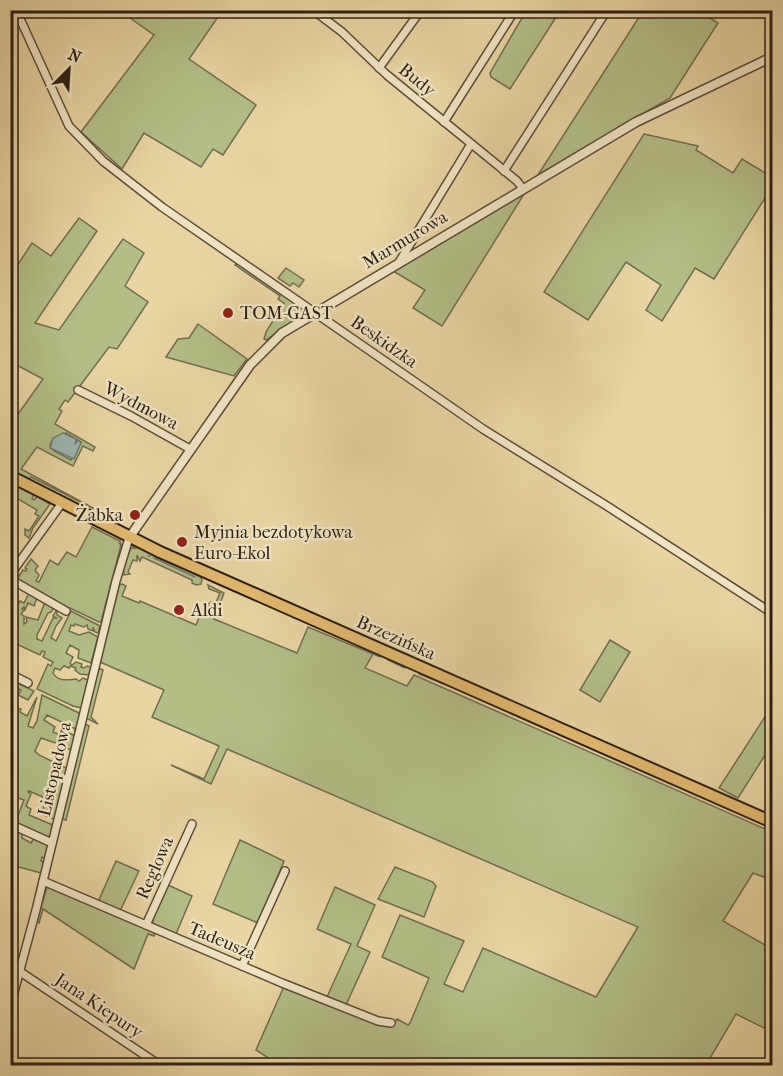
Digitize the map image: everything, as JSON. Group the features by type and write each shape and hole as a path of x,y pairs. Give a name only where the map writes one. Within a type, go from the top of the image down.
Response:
{"main road":[{"name":"Brzezińska","path":"10,476 129,538 772,822"}],"street":[{"path":"10,15 15,10"},
{"name":"Beskidzka","path":"15,10 65,120 80,139 113,170 147,196 483,429 772,613"},
{"name":"Budy","path":"313,10 342,32 379,68 517,181 523,189"},
{"path":"379,68 421,10"},
{"path":"444,122 515,10"},
{"path":"504,171 607,10"},
{"name":"Marmurowa","path":"129,538 259,354 282,333 636,122 772,57"},
{"path":"398,264 471,144"},
{"name":"Wydmowa","path":"78,390 190,449"},
{"path":"62,503 10,578 66,611"},
{"name":"Listopadowa","path":"10,1007 116,581 129,538"},
{"path":"10,674 28,683"},
{"path":"10,824 52,843"},
{"name":"Reglowa","path":"146,925 192,824"},
{"path":"242,966 285,871"},
{"name":"Tadeusza","path":"43,881 242,966 378,1021 392,1023"},
{"name":"Jana Kiepury","path":"19,971 161,1065"},
{"path":"10,1049 13,1065"}],"green space":[{"path":"120,11 222,11 189,59 256,105 223,155 213,149 201,167 144,133 122,169 81,132 154,35"},
{"path":"526,11 560,11 510,89 491,77 490,73"},
{"path":"643,11 698,11 718,23 670,98 538,175"},
{"path":"644,134 698,146 696,150 733,173 742,159 772,177 772,187 714,279 695,268 662,321 646,310 661,285 626,262 588,320 544,292"},
{"path":"524,194 442,326 413,308 425,290 393,271"},
{"path":"79,218 97,231 35,323 59,330 123,239 144,253 125,286 148,302 117,349 109,347 68,402 65,400 59,409 62,411 55,424 95,447 93,451 83,446 73,466 37,447 21,469 104,514 31,477 29,479 11,471 11,424 43,379 11,362 10,262 17,266 32,243 51,256","holes":["66,433 81,442 71,460 54,451 50,446 51,442"]},
{"path":"237,263 305,310 304,314 266,340 264,339 284,303 278,299 280,296 235,265"},
{"path":"286,268 304,280 299,287 293,283 290,286 278,278"},
{"path":"198,324 247,359 234,376 166,357 178,339 189,338"},
{"path":"10,482 34,494 32,499 34,500 37,496 50,504 33,528 29,538 25,535 25,529 29,531 39,516 35,514 37,510 11,495"},
{"path":"92,527 120,541 121,544 119,543 121,545 101,622 66,608 17,579 23,570 26,571 25,568 31,559 38,566 35,570 39,575 36,581 39,582 50,560 58,565 67,552 76,557"},
{"path":"135,544 200,576 201,584 196,585 192,583 192,580 142,557 140,561 137,555 137,561 133,560 128,572 130,574 124,575 126,558 131,548 136,548 131,545"},
{"path":"119,585 126,586 122,596 139,603 140,601 196,625 203,608 211,602 214,603 209,613 211,614 220,593 209,589 208,585 224,593 214,619 297,653 308,627 373,654 365,668 407,686 414,675 772,832 772,872 769,879 753,873 723,921 772,949 772,1027 770,1031 736,1014 706,1065 279,1065 256,1050 285,984 393,1024 397,1019 408,1025 429,978 382,957 400,915 464,941 444,984 463,992 483,948 596,997 638,927 227,749 211,784 171,765 204,779 219,746 152,717 164,690 100,662"},
{"path":"29,593 37,598 34,606 28,603 25,610 24,607 22,609 24,610 21,614 24,616 24,624 27,622 26,617 38,620 45,602 54,608 48,613 37,639 42,641 53,618 56,618 53,616 57,609 57,615 62,618 51,638 56,641 71,611 100,626 98,633 93,627 93,631 88,629 87,625 84,627 75,624 71,625 69,631 79,635 89,632 98,637 91,663 78,658 79,650 70,645 66,653 73,657 70,663 72,665 76,662 82,664 81,667 84,668 91,667 89,675 80,674 75,670 76,668 70,666 69,668 64,666 60,670 55,668 53,673 63,680 76,679 79,681 83,678 88,680 82,708 37,689 48,664 51,666 53,662 43,657 45,652 42,651 40,655 10,641 11,606 15,609 20,601 24,603"},
{"path":"610,640 630,652 600,702 580,690"},
{"path":"98,668 103,670 91,717 98,724 86,718"},
{"path":"11,680 34,691 28,700 18,695 21,690 17,688 11,704"},
{"path":"42,695 81,714 75,731 74,728 47,715 44,720 55,727 53,732 58,734 61,729 75,736 71,750 58,745 57,741 55,743 41,738 35,751 68,769 55,820 42,814 45,798 28,792 31,794 26,806 31,809 29,815 53,825 52,835 48,837 15,823 24,800 11,796 11,707 21,709 20,712 27,716 37,697 28,726 33,728 37,721"},
{"path":"772,706 772,744 738,798 719,788"},
{"path":"85,724 89,726 66,820 62,819"},
{"path":"10,827 22,832 22,838 31,843 34,838 48,846 46,859 42,857 41,861 45,862 39,890 37,889 41,873 11,865"},
{"path":"240,840 284,861 258,923 213,904"},
{"path":"116,861 139,871 120,911 98,902"},
{"path":"395,867 433,882 436,886 424,917 378,899"},
{"path":"168,885 192,896 176,934 153,924 153,918"},
{"path":"47,887 153,930 154,936 148,934 134,969 43,909 39,923 37,921"},
{"path":"335,887 375,905 357,946 370,952 346,1005 327,997 351,944 317,929"}],"water":[{"path":"63,433 76,439 75,444 78,440 81,443 74,459 50,448 53,438"}],"waterway":[{"path":"154,558 195,577"},
{"path":"358,647 380,657"},
{"path":"388,660 405,668"},
{"path":"419,674 444,684"}],"place":[{"name":"TOM-GAST","path":"228,313"},
{"name":"Żabka","path":"135,515"},
{"name":"Myjnia bezdotykowa Euro-Ekol","path":"182,542"},
{"name":"Aldi","path":"179,610"}]}
